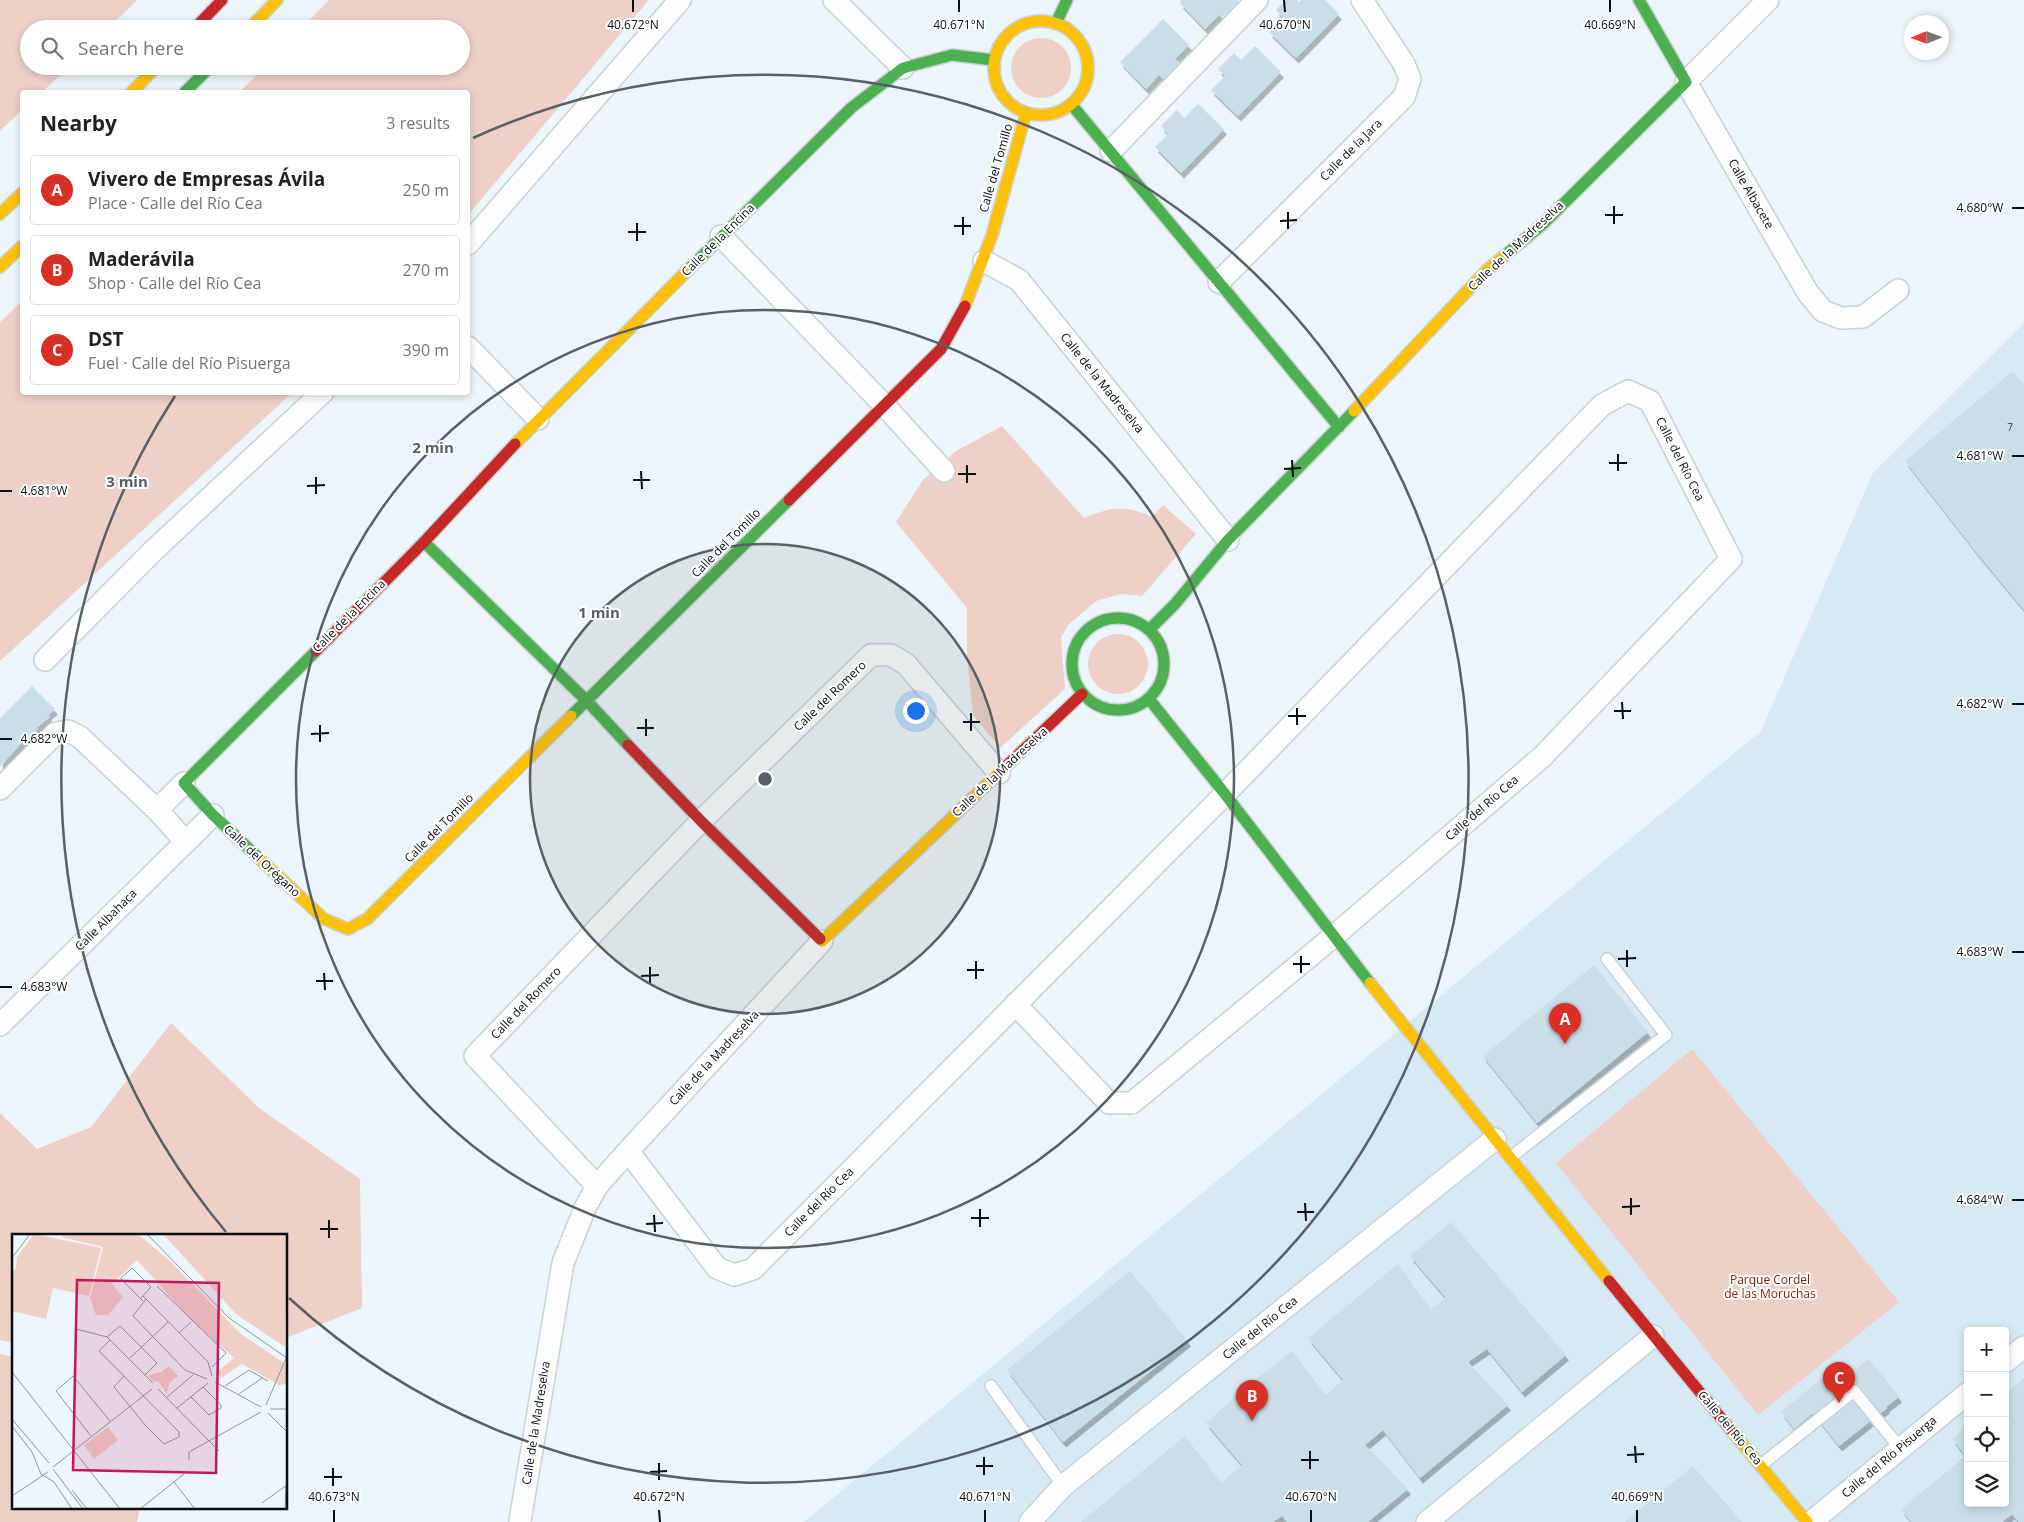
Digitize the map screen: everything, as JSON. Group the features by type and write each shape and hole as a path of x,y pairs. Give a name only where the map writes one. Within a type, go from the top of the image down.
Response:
{"main road":[{"path":"203,20 222,0"},
{"path":"258,20 277,0"},
{"path":"1056,23 1067,0"},
{"name":"Calle Albacete","path":"1639,0 1686,82"},
{"path":"1043,21 1056,23 1069,30 1079,40 1086,60 1086,80 1080,93 1071,104 1057,112 1042,116 1026,113 1014,107 1004,98 997,87 994,74 994,60 998,48 1006,36 1016,27 1029,22 1043,21"},
{"name":"Calle de la Encina","path":"184,783 424,542 538,419 850,108 903,68 952,55 994,60"},
{"path":"134,90 148,75"},
{"path":"187,90 202,75"},
{"name":"Calle de la Madreselva","path":"1148,630 1175,604 1228,540 1340,427 1487,270 1543,224 1686,82"},
{"path":"1071,104 1340,427"},
{"name":"Calle del Tomillo","path":"348,929 367,919 941,349 958,324 984,261 1026,113"},
{"path":"0,214 20,196"},
{"path":"0,267 20,248"},
{"path":"424,542 587,702 701,821 822,941"},
{"path":"1120,618 1135,622 1148,630 1158,642 1163,656 1164,672 1158,686 1149,699 1136,707 1122,710 1107,709 1094,704 1082,694 1076,684 1072,660 1081,636 1090,627 1104,620 1120,618"},
{"name":"Calle de la Madreselva","path":"822,941 1082,694"},
{"name":"Calle del Río Cea","path":"1149,699 1495,1139 1653,1336 1807,1522"},
{"name":"Calle del Orégano","path":"184,783 213,815 324,919 348,929"}],"street":[{"path":"470,242 680,0"},
{"path":"834,0 903,68"},
{"path":"1110,151 1257,0"},
{"name":"Calle de la Jara","path":"1219,282 1404,97 1410,79 1404,64 1362,0"},
{"name":"Calle de la Madreselva","path":"1686,82 1768,0"},
{"name":"Calle Albacete","path":"1686,82 1808,293 1823,311 1841,318 1863,317 1898,290"},
{"path":"721,236 884,405 944,471"},
{"name":"Calle de la Madreselva","path":"984,261 1019,280 1228,540"},
{"path":"470,349 538,419"},
{"name":"Calle del Río Cea","path":"628,1151 717,1268 734,1275 753,1269 1015,1004 1225,794 1602,405 1628,391 1650,401 1731,559 1543,756 1334,936 1132,1103 1109,1103 1015,1004"},
{"path":"45,660 152,552 320,395"},
{"name":"Calle del Romero","path":"597,1186 475,1056 701,821 871,655 891,655 906,664 999,773"},
{"path":"0,789 56,733 68,731 80,737 157,810 186,842"},
{"name":"Calle de la Encina","path":"157,810 184,783"},
{"name":"Calle Albahaca","path":"0,1025 213,815"},
{"name":"Calle de la Madreselva","path":"520,1521 563,1263 585,1208 597,1186 628,1151 822,941"},
{"name":"Calle del Río Cea","path":"1030,1522 1064,1486 1495,1139"},
{"path":"1427,1522 1653,1336"},
{"path":"2009,1359 2024,1347"},
{"name":"Calle del Río Pisuerga","path":"1811,1522 1964,1396"}],"lane":[{"path":"1511,1157 1666,1035 1607,959"},
{"path":"991,1386 1064,1486"},
{"path":"1761,1465 1854,1391 1900,1448"}],"shaded area":[{"path":"2024,323 2024,1522 804,1522 1761,731 1873,473"}],"green space":[{"path":"0,0 137,0 117,20 20,20 20,75 60,75 44,90 20,90 20,112 0,131"},
{"path":"329,0 649,0 470,213 470,90 242,90 256,75 470,75 470,20 310,20"},
{"path":"1035,38 1047,38 1058,43 1066,51 1071,62 1069,80 1058,93 1047,98 1035,98 1024,93 1016,85 1011,74 1011,62 1016,51 1024,43"},
{"path":"20,303 20,395 290,395 0,661 0,322"},
{"path":"1002,426 1084,518 1118,509 1126,509 1152,517 1163,505 1196,534 1142,596 1121,594 1096,601 1068,625 1061,638 1065,689 1000,748 973,715 967,658 967,608 896,522 923,480 956,451"},
{"path":"1112,634 1124,634 1135,639 1143,647 1148,658 1146,676 1135,689 1124,694 1112,694 1101,689 1093,681 1088,670 1088,658 1093,647 1101,639"},
{"path":"171,1023 259,1108 360,1179 362,1308 288,1337 288,1234 12,1234 12,1343 0,1340 0,1113 37,1149 91,1127"},
{"name":"Parque Cordel de las Moruchas","path":"1692,1049 1899,1302 1758,1415 1556,1163"},
{"path":"0,1354 12,1357 12,1510 140,1510 137,1522 0,1522"}],"building":[{"path":"1182,0 1237,0 1243,6 1227,22 1219,15 1205,29 1180,3"},
{"path":"1286,0 1297,0 1299,2 1301,0 1325,0 1339,14 1296,58 1269,32 1283,18 1276,10"},
{"path":"1163,19 1189,45 1175,59 1183,66 1167,82 1159,75 1146,89 1120,62"},
{"path":"1255,46 1281,72 1238,116 1211,90 1225,76 1218,69 1234,53 1241,60"},
{"path":"1198,104 1224,129 1181,173 1155,147 1168,134 1161,126 1177,110 1184,118"},
{"path":"2013,371 2024,384 2024,610 1905,461"},
{"path":"32,686 55,709 48,715 50,717 36,728 38,729 24,743 23,741 0,767 0,718"},
{"path":"1594,965 1648,1032 1537,1123 1483,1056"},
{"path":"1451,1222 1566,1355 1522,1392 1487,1349 1468,1362 1508,1405 1420,1478 1383,1430 1365,1445 1408,1489 1368,1522 1287,1522 1282,1516 1273,1522 1081,1522 1185,1436 1221,1483 1242,1465 1206,1423 1247,1386 1292,1351 1326,1395 1343,1380 1308,1338 1398,1264 1431,1309 1446,1298 1410,1256"},
{"path":"1130,1271 1188,1341 1063,1442 1007,1370"},
{"path":"1869,1359 1899,1397 1839,1446 1813,1413 1794,1429 1781,1412 1826,1375 1837,1388 1857,1372 1855,1370"},
{"path":"2024,1378 2024,1522 2019,1522 2012,1514 2002,1522 1911,1522 1901,1509 1964,1458 1964,1507 2009,1507 2009,1391"},
{"path":"1964,1428 1964,1454 1952,1439"},
{"path":"1693,1466 1742,1522 1625,1522"}],"traffic: fast":[{"path":"1056,23 1067,0"},
{"path":"1504,256 1543,224 1686,82 1639,0"},
{"path":"686,272 851,108 903,68 952,55 994,60"},
{"path":"187,90 202,75"},
{"path":"1071,104 1339,427"},
{"path":"1149,630 1175,604 1228,540 1354,411"},
{"path":"571,716 789,500"},
{"path":"424,542 587,701 628,745"},
{"path":"1118,618 1136,622 1150,632 1160,646 1164,664 1160,682 1150,696 1136,706 1118,710 1100,706 1086,696 1076,682 1072,664 1076,646 1086,632 1100,622 1118,618"},
{"path":"260,859 213,815 184,783 316,651"},
{"path":"1149,699 1225,794 1370,983"}],"traffic: slow":[{"path":"258,20 277,0"},
{"path":"1041,21 1059,25 1074,35 1084,50 1088,68 1084,86 1074,101 1059,111 1041,115 1023,111 1008,101 998,86 994,68 998,50 1008,35 1023,25 1041,21"},
{"path":"134,90 148,75"},
{"path":"965,306 992,235 1026,113"},
{"path":"0,214 20,195"},
{"path":"0,267 20,248"},
{"path":"1354,411 1487,270 1504,256"},
{"path":"515,444 686,272"},
{"path":"260,859 324,919 348,929 367,919 571,716"},
{"path":"820,939 822,941 1000,772"},
{"path":"1370,983 1609,1281"},
{"path":"1730,1429 1807,1522"}],"traffic: jam":[{"path":"203,20 222,0"},
{"path":"789,500 941,349 965,306"},
{"path":"316,651 424,542 515,444"},
{"path":"1000,772 1082,694"},
{"path":"628,745 701,821 820,939"},
{"path":"1609,1281 1730,1429"}],"place":[{"name":"Vivero de Empresas Ávila","path":"1565,1044"},
{"name":"DST","path":"1839,1403"},
{"name":"Maderávila","path":"1252,1421"}]}
